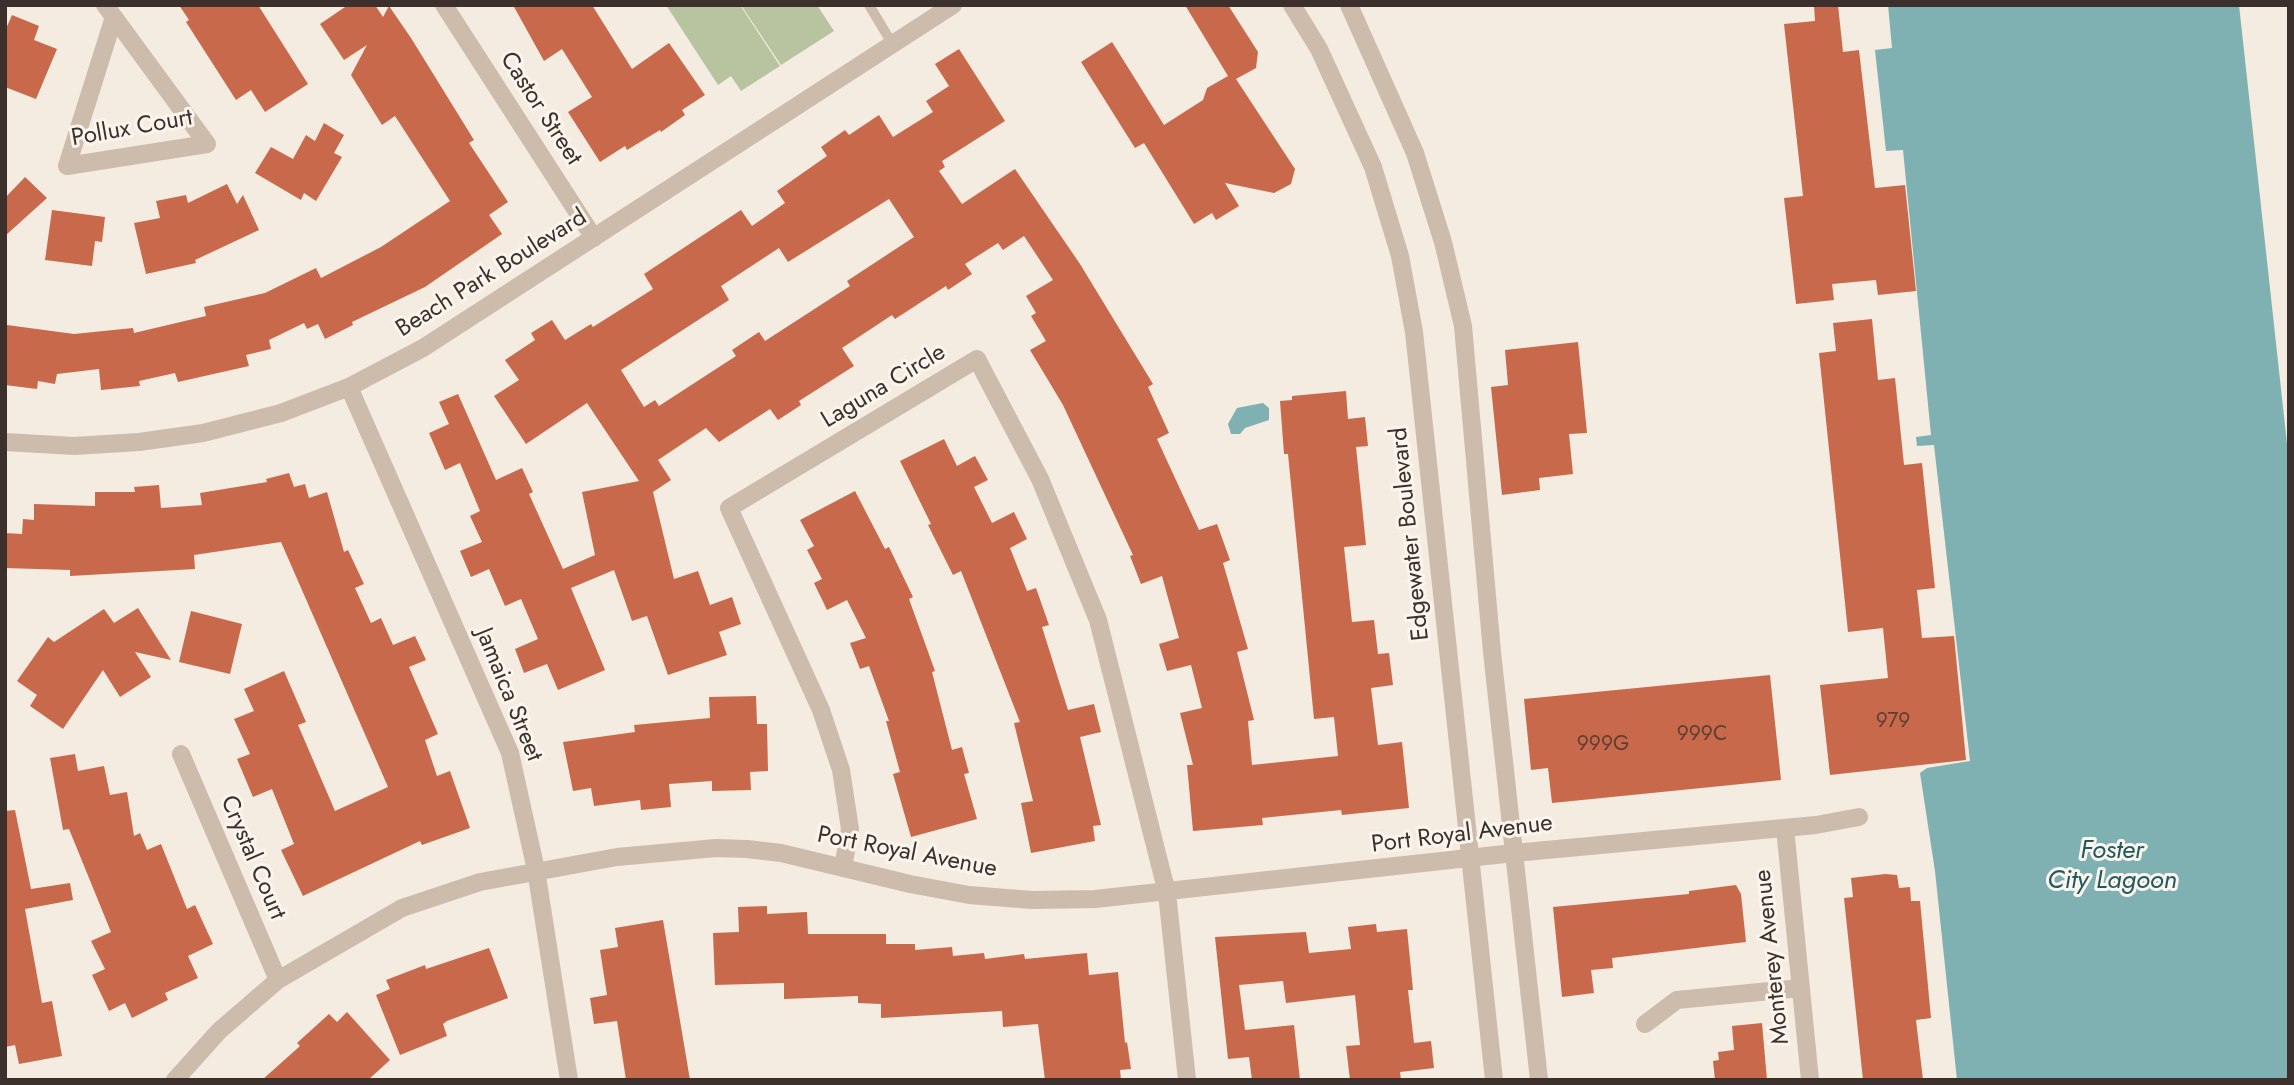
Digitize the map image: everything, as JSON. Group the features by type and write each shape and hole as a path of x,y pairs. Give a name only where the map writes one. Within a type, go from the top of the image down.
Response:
{"street":[{"name":"Castor Street","path":"444,5 594,238"},
{"name":"Beach Park Boulevard","path":"5,442 74,446 139,442 203,433 281,413 349,387 423,348 953,5"},
{"name":"Edgewater Boulevard","path":"1292,5 1319,48 1373,167 1400,256 1414,332 1494,1080"},
{"path":"1349,5 1415,153 1443,242 1463,326 1514,853 1539,1080"},
{"name":"Pollux Court","path":"109,11 192,122 207,144 67,166 109,11"},
{"name":"Laguna Circle","path":"843,867 850,829 841,770 821,710 729,508 977,359 1040,479 1098,620 1167,893"},
{"name":"Jamaica Street","path":"349,387 510,753 536,870 569,1080"},
{"name":"Crystal Court","path":"181,754 278,980"},
{"name":"Port Royal Avenue","path":"175,1080 219,1031 278,980 402,908 480,882 617,857 716,848 781,853 910,884 1007,898 1095,900 1514,853 1785,828 1859,817"},
{"name":"Monterey Avenue","path":"1785,828 1811,1080"},
{"path":"1167,893 1187,1080"},
{"path":"1645,1024 1677,1000 1801,988"}],"lane":[{"path":"869,5 893,45"}],"green space":[{"path":"666,5 740,5 780,66 741,91 731,76 718,85"},
{"path":"741,5 817,5 834,31 781,65"}],"water":[{"name":"Foster City Lagoon","path":"1888,5 2239,5 2289,462 2289,1080 1957,1080 1935,871 1920,773 1927,768 1970,761 1934,445 1917,446 1916,437 1931,435 1903,150 1886,151 1875,50 1892,48"},
{"path":"1263,403 1269,408 1269,420 1245,428 1240,434 1231,434 1228,424 1237,408"}],"building":[{"path":"179,5 258,5 308,84 265,112 251,90 236,100 186,22 189,20"},
{"path":"348,5 375,5 383,17 389,6 411,38 474,140 469,143 508,202 489,215 502,234 425,287 352,322 353,325 325,339 318,324 307,329 304,323 269,340 271,349 246,355 249,366 178,382 175,373 139,381 140,386 101,390 99,369 57,374 55,384 38,381 37,389 5,385 7,325 74,334 133,328 134,333 206,316 204,307 265,293 316,268 321,278 381,247 450,201 395,116 382,125 351,75 367,45 344,60 320,24"},
{"path":"513,5 592,5 632,69 669,43 705,95 682,110 685,115 661,132 660,130 627,150 625,146 600,162 568,112 592,97 562,49 544,61"},
{"path":"1185,5 1228,5 1258,52 1256,68 1236,79 1295,169 1291,184 1274,193 1225,183 1239,206 1216,220 1212,213 1194,224 1144,143 1135,148 1081,62 1112,42 1164,125 1203,100 1207,88 1228,76"},
{"path":"1814,5 1838,5 1843,52 1859,50 1875,188 1905,185 1916,291 1878,295 1876,280 1832,284 1834,300 1796,304 1784,198 1803,196 1784,24 1815,21"},
{"path":"12,15 39,26 34,40 57,49 36,99 5,87 5,31"},
{"path":"959,49 1005,121 942,161 945,167 939,171 962,204 1015,169 1080,264 1153,384 1148,387 1169,433 1157,439 1199,530 1217,524 1230,560 1223,563 1248,649 1237,652 1254,720 1248,721 1252,765 1338,756 1334,717 1314,719 1288,454 1284,454 1280,401 1292,400 1292,396 1346,391 1348,419 1365,417 1368,446 1356,447 1366,545 1344,547 1352,622 1374,620 1378,654 1389,653 1393,685 1371,688 1378,745 1402,742 1409,808 1342,815 1341,810 1262,818 1263,825 1193,831 1187,765 1193,765 1180,713 1202,708 1191,665 1167,671 1159,644 1179,638 1162,576 1141,584 1130,556 1133,555 1063,405 1030,350 1046,341 1031,316 1036,313 1026,296 1053,280 1024,236 1003,250 998,243 965,264 972,274 948,290 946,286 895,319 892,315 842,348 854,366 799,401 801,405 778,420 770,409 719,442 706,428 658,460 671,480 653,492 674,579 698,571 710,605 732,597 741,624 719,632 727,655 668,675 647,616 632,621 614,570 571,588 605,670 558,690 547,664 524,673 515,649 538,639 521,599 505,606 489,569 471,577 460,551 482,542 470,516 480,511 460,463 445,470 429,433 449,424 439,402 458,394 496,480 522,468 533,492 529,494 563,569 595,555 582,492 639,481 587,403 526,444 494,396 519,380 505,360 535,340 531,333 552,320 565,340 591,324 593,327 653,289 644,274 741,210 752,226 785,203 777,191 827,156 821,147 845,130 849,135 879,115 893,137 933,112 926,101 949,86 935,64","holes":["889,199 914,237 847,281 850,286 765,341 759,332 732,350 736,356 659,406 655,400 644,407 621,370 729,300 721,286 779,248 788,262"]},
{"path":"324,123 344,135 334,153 342,157 316,201 304,193 301,200 255,173 271,147 293,159 306,135 315,141"},
{"path":"25,177 47,198 5,236 5,198"},
{"path":"227,184 237,204 243,195 259,230 195,260 196,263 146,274 134,223 160,218 156,201 186,195 188,203"},
{"path":"52,210 105,217 102,242 95,241 92,266 45,260"},
{"path":"1872,319 1878,380 1895,378 1904,465 1922,463 1935,588 1917,590 1922,638 1954,636 1966,760 1830,775 1820,685 1888,678 1883,628 1848,632 1819,353 1836,351 1833,323"},
{"path":"1578,342 1587,433 1569,434 1573,474 1539,478 1540,490 1502,495 1491,387 1508,385 1505,350"},
{"path":"944,439 957,466 975,456 988,480 974,487 992,523 1014,512 1027,539 1010,548 1027,591 1036,588 1049,625 1042,627 1068,710 1094,704 1101,732 1080,737 1101,825 1093,826 1095,841 1031,853 1021,803 1033,801 1014,723 1020,722 961,571 953,575 900,461"},
{"path":"289,473 294,487 305,484 309,498 327,492 344,552 348,550 364,584 355,588 371,623 381,618 393,645 415,636 426,660 409,667 438,734 425,740 437,776 450,771 470,828 422,845 420,841 303,896 281,850 294,844 272,789 253,797 237,759 250,754 234,719 254,711 244,689 284,671 306,722 298,725 335,811 388,787 281,542 194,555 195,569 70,576 70,570 5,568 5,533 22,534 23,519 34,520 34,504 95,506 95,492 135,492 134,487 159,485 161,508 202,505 200,493 267,482 266,479"},
{"path":"855,491 885,549 889,547 913,597 909,599 935,671 932,672 952,750 962,747 969,773 964,774 977,819 911,837 893,774 900,772 886,721 889,721 869,666 860,669 850,643 866,638 847,600 827,610 814,583 822,579 807,550 814,546 800,520"},
{"path":"138,608 171,660 135,652 151,677 120,697 103,670 63,729 30,706 37,695 17,681 48,637 54,642 104,609 114,623"},
{"path":"191,611 242,624 230,674 179,662"},
{"path":"1770,675 1781,780 1552,803 1548,768 1531,770 1524,699"},
{"path":"756,696 757,724 767,724 768,771 750,772 751,790 712,791 712,781 669,784 671,807 641,810 640,800 594,806 591,788 573,791 563,742 635,732 634,725 710,718 709,697"},
{"path":"75,754 78,771 104,766 110,795 127,792 134,836 140,833 147,850 161,844 187,909 195,905 213,944 188,956 198,978 165,993 168,1000 132,1018 125,1003 109,1011 92,975 105,969 91,941 111,932 69,829 63,830 50,758"},
{"path":"15,810 31,889 70,883 73,900 25,909 42,1003 52,1001 62,1056 19,1064 15,1045 5,1047 5,811"},
{"path":"1897,875 1899,888 1910,887 1911,901 1920,901 1931,1018 1916,1020 1923,1080 1863,1080 1844,898 1853,897 1851,878"},
{"path":"1736,885 1741,894 1746,942 1612,958 1613,968 1591,970 1594,993 1562,997 1553,907 1689,894 1689,891"},
{"path":"767,906 767,914 807,912 808,934 886,934 886,944 915,944 915,950 952,947 953,956 984,953 985,959 1024,954 1025,959 1087,953 1089,975 1118,972 1125,1043 1127,1042 1131,1069 1120,1070 1121,1080 1045,1080 1038,1024 1003,1027 1002,1011 881,1018 881,1004 858,1003 858,996 784,999 784,983 715,985 713,933 739,932 738,907"},
{"path":"663,920 690,1080 626,1080 617,1021 594,1024 590,998 607,995 600,950 618,947 615,928"},
{"path":"1376,924 1377,932 1407,929 1413,990 1408,990 1414,1043 1431,1041 1434,1068 1400,1072 1401,1080 1350,1080 1346,1046 1360,1045 1355,995 1286,1003 1283,981 1239,985 1245,1030 1294,1025 1300,1080 1252,1080 1249,1057 1228,1059 1215,937 1306,932 1309,953 1351,949 1348,927"},
{"path":"489,948 508,998 447,1021 443,1024 447,1036 400,1055 376,995 390,989 386,980 425,965 426,969"},
{"path":"347,1012 390,1060 368,1080 262,1080 300,1046 297,1043 329,1014 337,1022"},
{"path":"1762,1023 1767,1080 1715,1080 1713,1061 1719,1060 1718,1052 1734,1050 1732,1026"}]}
